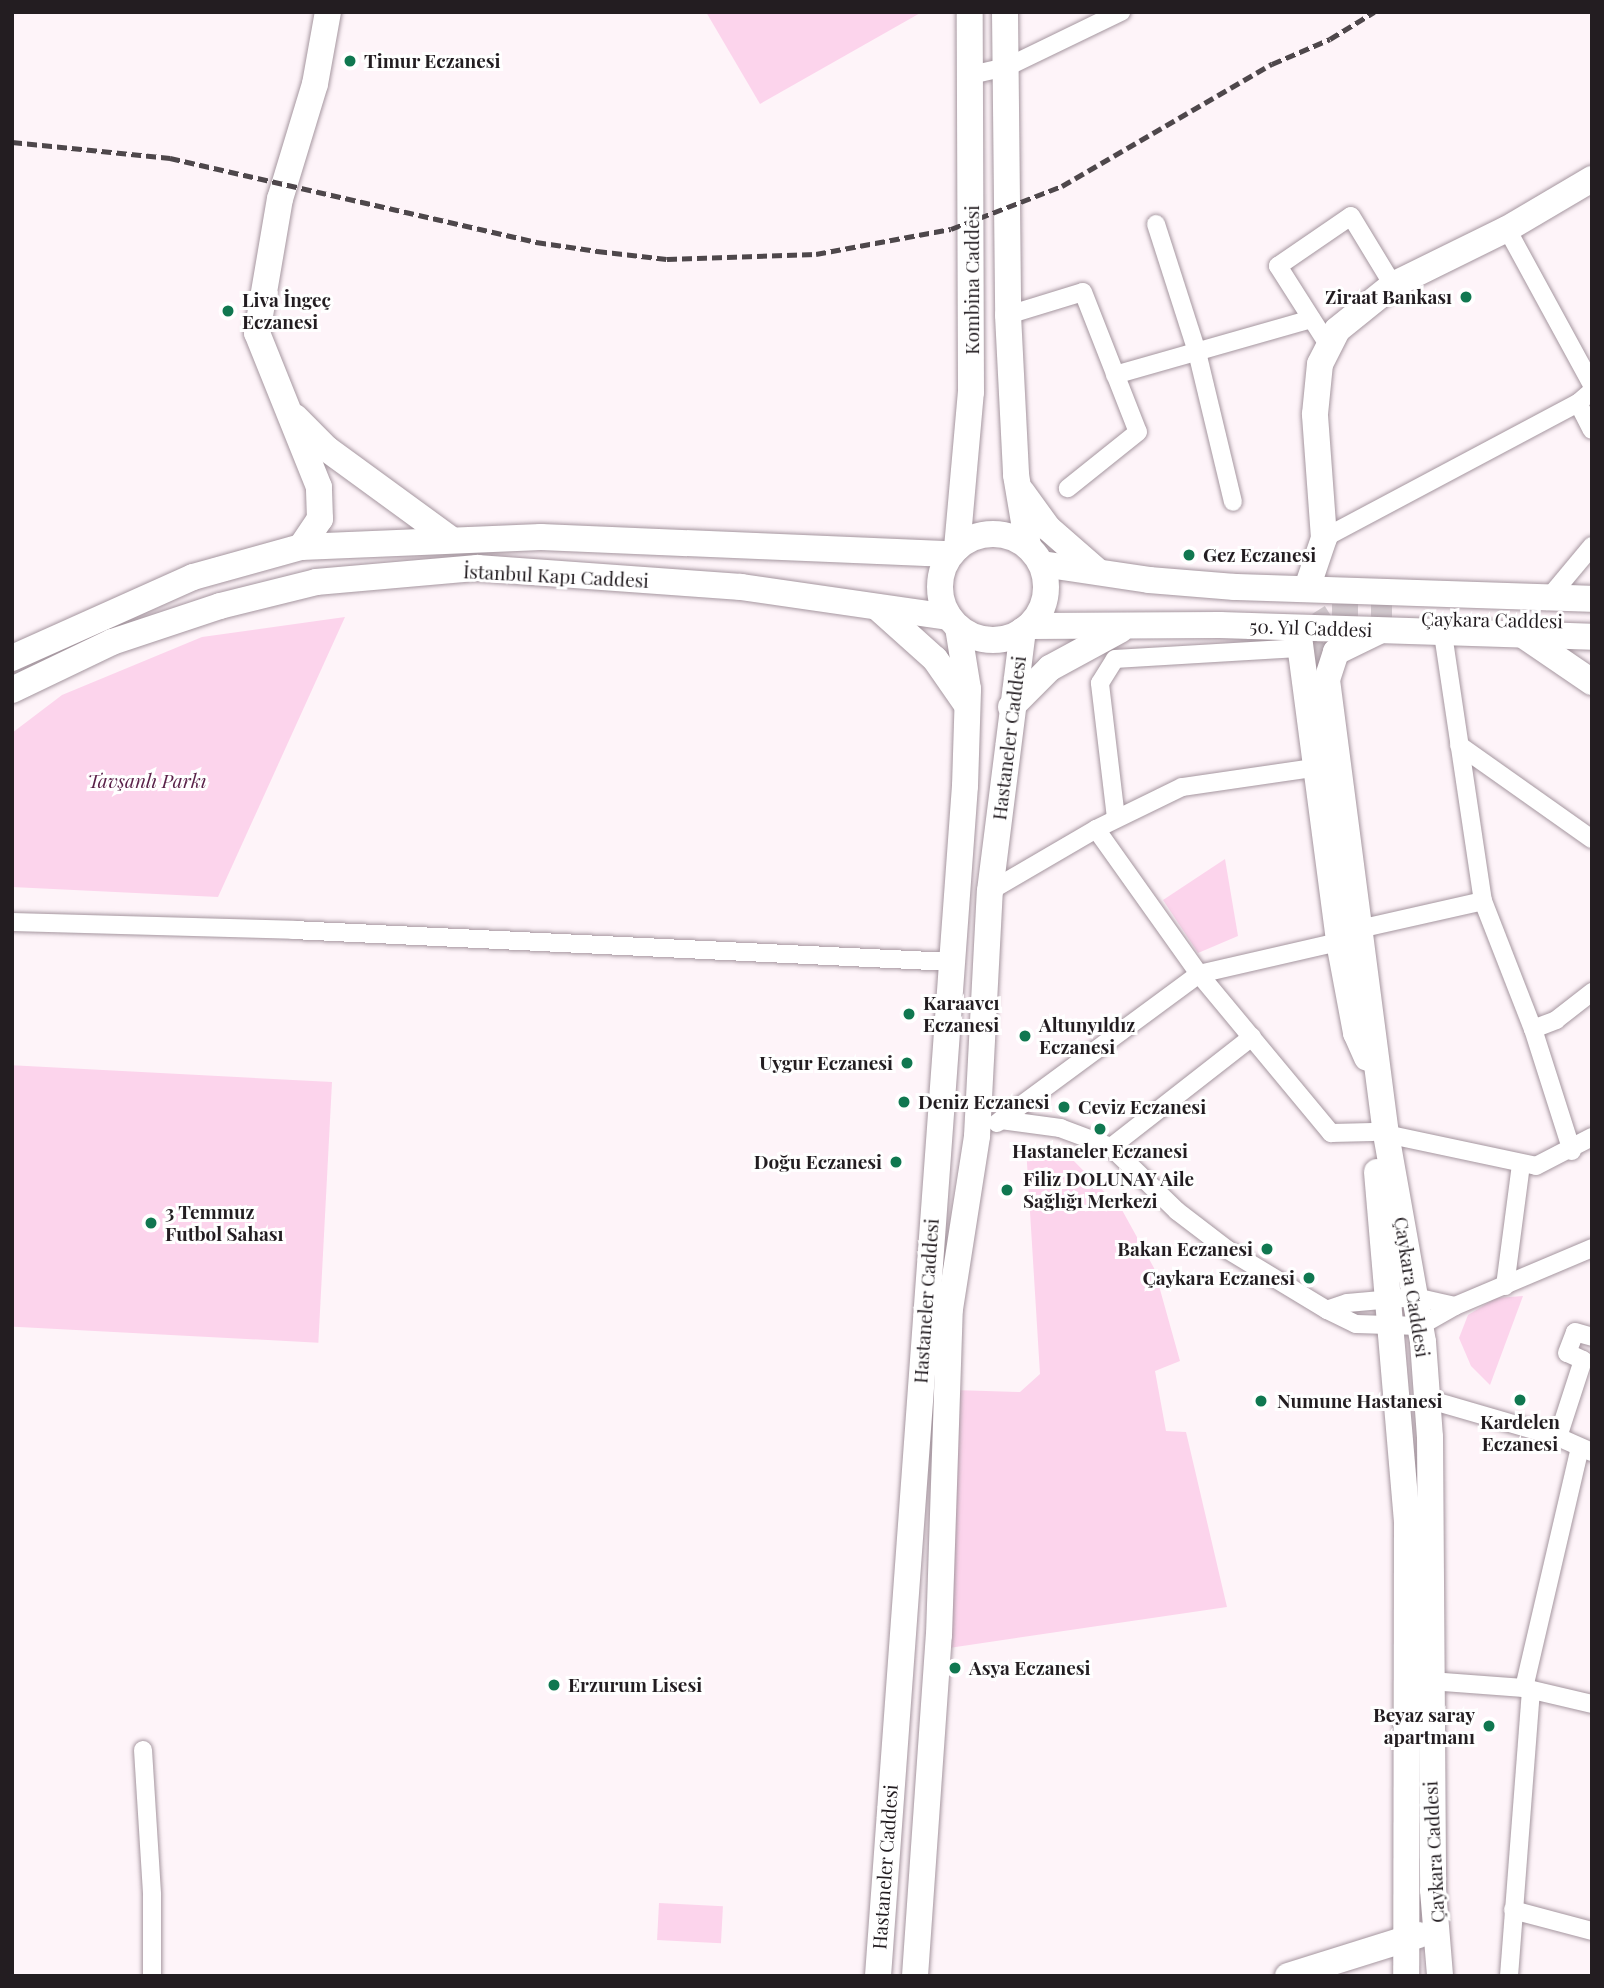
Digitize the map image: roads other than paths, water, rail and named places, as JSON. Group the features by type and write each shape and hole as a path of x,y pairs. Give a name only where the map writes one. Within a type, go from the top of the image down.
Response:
{"main road":[{"path":"301,547 320,519 319,487 257,333 281,199 314,84 328,12"},
{"name":"Kombina Caddesi","path":"954,551 971,392 970,12"},
{"name":"Kombina Caddesi","path":"1005,12 1008,315 1017,485 1035,555"},
{"path":"1307,588 1324,538 1315,414 1320,365 1337,330 1393,285 1507,229 1592,179"},
{"path":"286,409 327,449 449,538"},
{"path":"1017,485 1048,528 1100,573"},
{"path":"993,533 1035,555 1045,602 1026,628 1002,640 986,640 953,622 940,579 954,551 970,538 993,533"},
{"path":"12,658 193,577 301,547 449,538 541,537 954,551"},
{"name":"50. Yıl Caddesi","path":"1035,555 1100,573 1149,580 1546,601 1592,599"},
{"name":"İstanbul Kapı Caddesi","path":"12,690 112,642 220,606 316,582 477,568 741,587 877,607 953,622"},
{"path":"877,607 935,659 968,707"},
{"name":"Çaykara Caddesi","path":"1406,1976 1403,1937 1408,1916 1407,1521 1393,1328 1402,1298 1380,1133 1349,936 1326,680 1336,652 1385,624 1592,620"},
{"name":"Hastaneler Caddesi","path":"878,1976 968,707 953,622"},
{"name":"50. Yıl Caddesi","path":"1026,628 1220,625 1303,648 1385,624 1443,634 1592,637"},
{"name":"Hastaneler Caddesi","path":"915,1976 939,1634 950,1309 977,1136 990,891 1011,707 1026,628"},
{"path":"1011,707 1050,668 1123,628"},
{"path":"1526,637 1592,682"},
{"path":"1303,648 1312,768 1349,936 1356,1033 1367,1058"},
{"name":"Çaykara Caddesi","path":"1303,648 1380,1133"},
{"name":"Çaykara Caddesi","path":"1402,1298 1420,1326 1427,1399 1430,1681 1440,1976"},
{"path":"1289,1976 1403,1937 1438,1933"}],"street":[{"path":"971,75 1007,66 1121,12"},
{"path":"1329,346 1278,266 1351,216 1393,285"},
{"path":"1156,224 1197,352 1233,502"},
{"path":"1507,229 1592,385"},
{"path":"1008,315 1083,292 1138,432 1068,488"},
{"path":"1115,375 1311,319"},
{"path":"1324,538 1578,403 1592,391"},
{"path":"1578,403 1592,430"},
{"path":"1546,601 1592,546"},
{"path":"1443,634 1483,901 1533,1029 1572,1151"},
{"path":"1116,818 1100,683 1115,659 1303,648"},
{"path":"1459,745 1592,839"},
{"path":"990,891 1116,818 1182,787 1312,768"},
{"path":"1096,829 1199,975 1331,1133 1380,1133 1521,1165 1536,1166 1572,1151 1592,1137"},
{"path":"977,1136 1199,975 1483,901"},
{"path":"12,922 293,930 952,962"},
{"path":"1533,1029 1556,1020 1592,992"},
{"path":"1111,1147 1252,1037"},
{"path":"1001,1120 1060,1128 1111,1147 1208,1234 1327,1310 1356,1324 1393,1328 1420,1326 1455,1306 1592,1248"},
{"path":"1505,1286 1521,1165"},
{"path":"1327,1310 1402,1298 1455,1306"},
{"path":"1558,1437 1583,1360 1567,1353 1575,1332 1592,1337"},
{"path":"1427,1399 1558,1437 1586,1449 1527,1689 1509,1976"},
{"path":"1430,1681 1527,1689 1592,1704"},
{"path":"143,1750 152,1895 152,1976"},
{"path":"1513,1910 1592,1931"}],"tunnel":[{"path":"1312,667 1319,625 1332,617 1392,617"}],"railway":[{"path":"12,142 170,158 536,242 597,251 667,259 816,254 951,229 1062,186 1272,64 1330,39 1374,12"}],"place":[{"name":"Timur Eczanesi","path":"350,61"},
{"name":"Ziraat Bankası","path":"1466,297"},
{"name":"Liva İngeç Eczanesi","path":"228,311"},
{"name":"Gez Eczanesi","path":"1189,555"},
{"name":"Karaavcı Eczanesi","path":"909,1014"},
{"name":"Altunyıldız Eczanesi","path":"1025,1036"},
{"name":"Uygur Eczanesi","path":"907,1063"},
{"name":"Deniz Eczanesi","path":"904,1102"},
{"name":"Ceviz Eczanesi","path":"1064,1107"},
{"name":"Hastaneler Eczanesi","path":"1100,1129"},
{"name":"Doğu Eczanesi","path":"896,1162"},
{"name":"Filiz DOLUNAY Aile Sağlığı Merkezi","path":"1007,1190"},
{"name":"3 Temmuz Futbol Sahası","path":"151,1223"},
{"name":"Bakan Eczanesi","path":"1267,1249"},
{"name":"Çaykara Eczanesi","path":"1309,1278"},
{"name":"Kardelen Eczanesi","path":"1520,1400"},
{"name":"Numune Hastanesi","path":"1261,1401"},
{"name":"Asya Eczanesi","path":"955,1668"},
{"name":"Erzurum Lisesi","path":"554,1685"},
{"name":"Beyaz saray apartmanı","path":"1489,1726"}],"park label":[{"name":"Tavşanlı Parkı","path":"147,781"}]}
